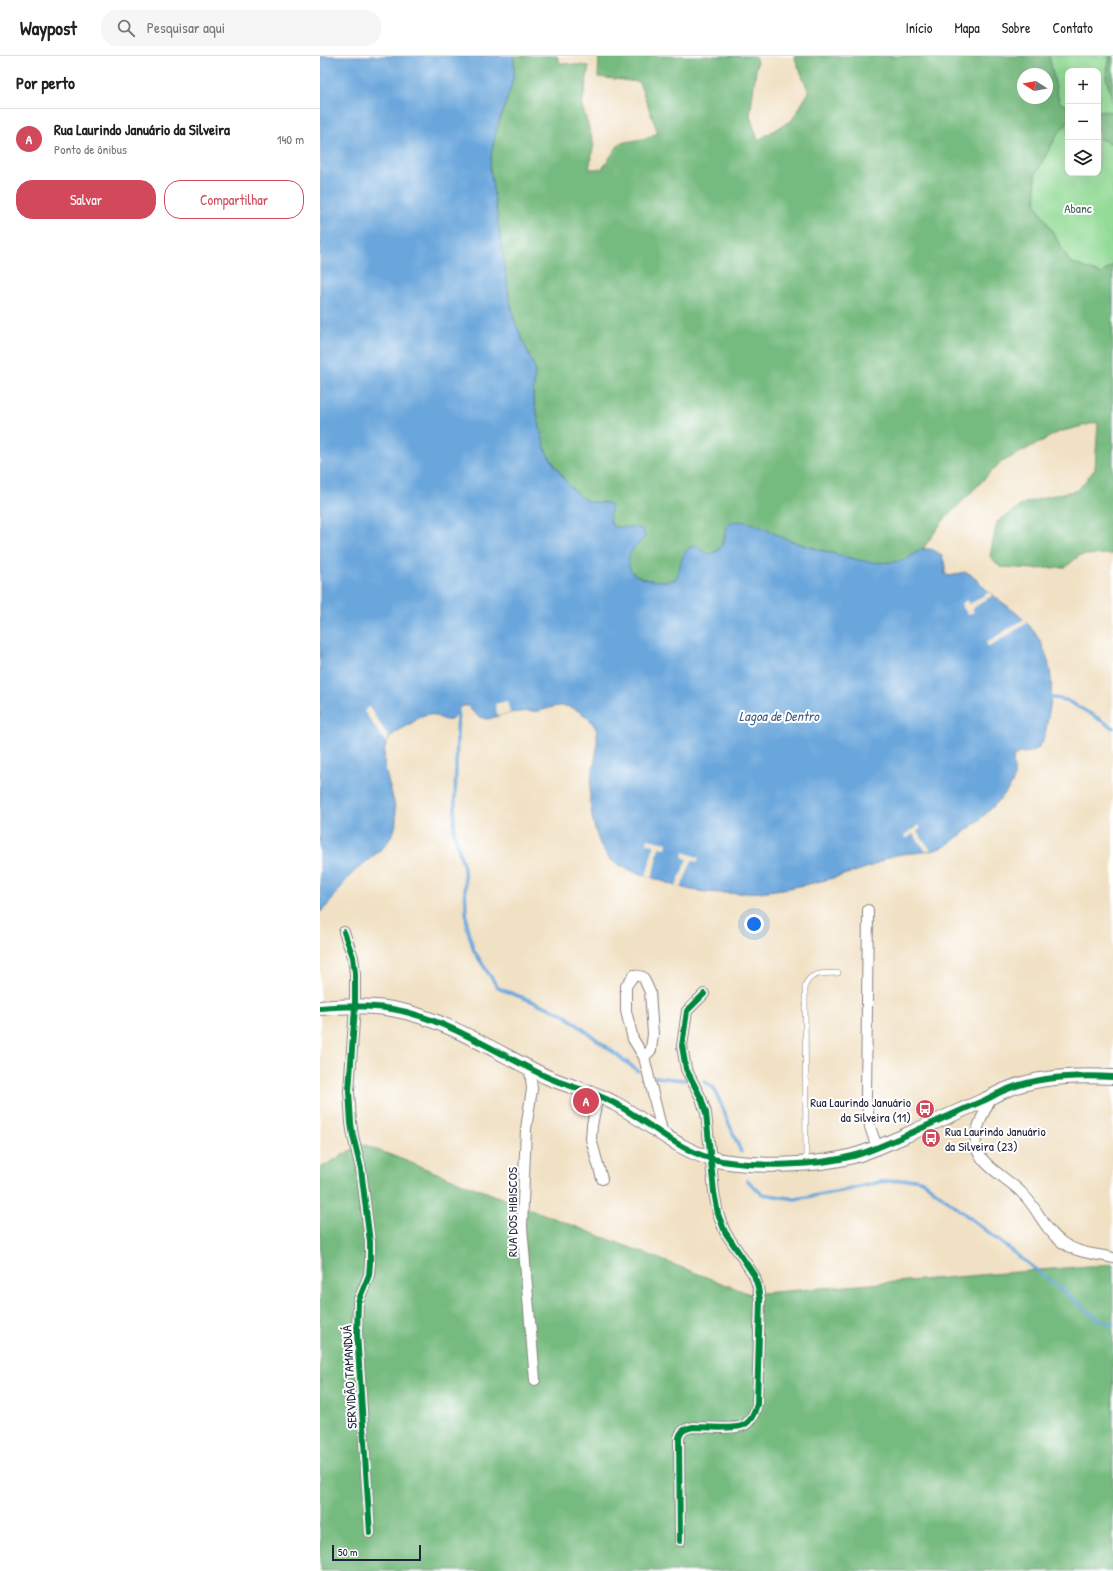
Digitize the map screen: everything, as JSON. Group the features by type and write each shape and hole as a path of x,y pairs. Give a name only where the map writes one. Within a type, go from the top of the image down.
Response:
{"main road":[{"path":"320,1008 355,1007 392,1009 422,1017 464,1035 530,1069 562,1083 598,1095 625,1109 663,1135 693,1152 711,1159 742,1163 806,1163 853,1156 877,1148 1009,1088 1034,1082 1079,1076 1113,1077"}],"street":[{"path":"868,910 866,1097 870,1127 877,1148"},
{"name":"SERVIDÃO TAMANDUÁ","path":"344,932 353,957 355,973 355,1007 350,1097 353,1136 361,1169 370,1242 369,1275 358,1302 357,1333 370,1533"},
{"path":"644,1057 651,1050 653,1034 650,992 643,977 634,975 626,986 626,1011 633,1039 644,1057 663,1135"},
{"path":"680,1541 679,1438 681,1432 693,1427 736,1427 744,1425 751,1419 757,1404 760,1300 758,1287 747,1264 725,1232 718,1214 714,1192 706,1113 701,1098 686,1068 682,1046 687,1011 704,994"},
{"name":"RUA DOS HIBISCOS","path":"530,1069 532,1089 526,1129 522,1227 535,1380"},
{"path":"598,1095 592,1125 591,1139 602,1179"},
{"path":"991,1097 979,1126 976,1139 977,1149 987,1164 1022,1192 1034,1206 1046,1228 1065,1245 1077,1250 1113,1258"}],"lane":[{"path":"806,1163 805,986 807,979 813,975 838,973"}],"green space":[{"path":"513,56 557,56 560,63 589,66 582,106 594,144 589,169 602,169 620,143 642,139 658,133 639,82 598,77 599,56 755,56 757,62 750,116 758,140 792,120 809,92 794,56 1049,56 1052,68 1017,68 1017,104 1053,104 1053,74 1059,102 1065,105 1065,126 1057,135 1035,175 1036,204 1070,262 1101,274 1113,265 1113,554 1080,555 1066,567 1034,569 1000,567 990,556 997,522 1023,504 1045,497 1078,490 1095,469 1098,422 1059,432 1000,463 942,522 923,549 906,560 867,563 787,540 766,530 726,529 721,547 712,554 705,553 701,549 674,580 651,580 634,574 630,569 628,562 629,555 644,539 641,528 619,528 612,525 610,522 607,503 589,502 579,496 567,483 546,452 533,397 535,369 514,319 509,296 490,168 495,137 512,82 514,69"},
{"path":"1049,56 1110,56 1106,77 1113,102 1113,112 1101,111 1101,68 1065,68 1065,105 1059,102 1053,68 1052,68"},
{"path":"1110,56 1113,56 1113,102 1106,77"},
{"path":"1101,111 1113,112 1113,144 1101,139"},
{"name":"Abanc","path":"1065,126 1065,176 1101,176 1101,139 1113,144 1113,265 1101,274 1070,262 1036,204 1035,175 1057,135"},
{"path":"362,1144 750,1294 1113,1264 1113,1571 320,1571 320,1168"}],"water":[{"name":"Lagoa de Dentro","path":"320,56 513,56 514,70 512,82 495,137 490,168 509,296 514,319 535,369 533,397 546,452 567,483 579,496 589,502 607,503 611,506 610,522 613,526 634,527 643,531 645,536 634,548 629,557 629,566 634,574 654,581 676,579 684,554 690,547 695,546 708,554 717,551 722,543 728,524 742,521 758,526 800,544 862,561 879,563 896,562 907,559 922,549 932,550 942,556 945,565 945,574 951,576 963,572 970,574 990,593 1013,610 1034,631 1045,653 1051,676 1051,700 1045,735 1036,750 1020,753 1014,756 1014,778 1009,789 993,807 972,826 953,841 939,849 896,855 869,867 848,874 806,885 763,892 741,893 719,893 686,889 624,867 614,862 605,853 597,837 592,817 590,791 597,747 597,733 596,728 589,719 579,711 560,706 538,711 504,714 488,719 479,717 468,706 462,706 451,720 445,720 427,714 420,717 389,739 385,748 384,759 395,806 395,828 388,842 351,875 329,904 320,912"}],"pier":[{"path":"989,592 993,595 972,609 974,612 968,615 961,604 967,600 970,604"},
{"path":"1024,619 1027,623 989,647 986,643"},
{"path":"507,701 510,713 498,716 495,704"},
{"path":"369,707 389,738 386,743 364,711"},
{"path":"919,825 921,828 917,832 931,850 926,851 913,834 906,839 904,835"},
{"path":"648,839 667,843 666,848 659,847 652,878 646,876 654,845 647,843"},
{"path":"684,852 699,858 697,862 692,860 681,888 676,886 687,859 682,857"}],"waterway":[{"path":"1048,697 1066,700 1113,728"},
{"path":"458,705 454,832 464,868 467,927 474,951 498,988 562,1013 638,1071"},
{"path":"655,1077 685,1080"},
{"path":"704,1081 714,1088 741,1152"},
{"path":"747,1180 762,1194 795,1199 847,1190 880,1182 915,1179 923,1181 1097,1318 1113,1325"}],"cycle path":[{"path":"344,932 353,957 355,973 355,1007 349,1091 351,1123 361,1169 370,1242 369,1275 358,1302 357,1333 370,1533"},
{"path":"680,1541 679,1438 681,1433 686,1429 693,1427 740,1427 751,1419 757,1404 760,1300 758,1287 754,1275 725,1232 718,1214 714,1192 706,1113 701,1098 686,1069 682,1046 687,1011 704,994"},
{"path":"320,1008 356,1006 374,1007 392,1009 432,1020 452,1028 547,1077 606,1099 692,1152 722,1161 737,1163 770,1165 805,1164 853,1156 900,1138 1002,1091 1033,1081 1060,1077 1113,1077"}],"place":[{"name":"Rua Laurindo Januário da Silveira","path":"586,1101"},
{"name":"Rua Laurindo Januário da Silveira (11)","path":"925,1109"},
{"name":"Rua Laurindo Januário da Silveira (23)","path":"931,1138"}]}
